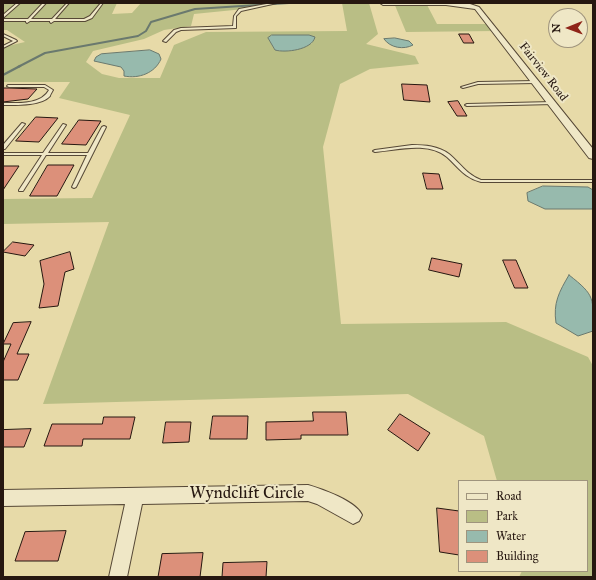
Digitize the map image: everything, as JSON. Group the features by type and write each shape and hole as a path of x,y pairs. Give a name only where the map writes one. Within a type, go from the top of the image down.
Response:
{"street":[{"name":"Fairview Road","path":"383,3 471,5 477,8 593,156"},
{"name":"Wyndclift Circle","path":"3,498 308,493 321,497 353,515"},
{"path":"118,577 135,495"}],"lane":[{"path":"3,17 19,3"},
{"path":"27,22 45,3"},
{"path":"51,22 68,3"},
{"path":"3,20 27,22 84,20 90,17 102,3"},
{"path":"165,42 175,31 181,29 235,27 234,16 240,10 276,3"},
{"path":"3,35 15,41 3,47"},
{"path":"463,86 478,83 535,82"},
{"path":"3,104 37,101 45,98 50,94 51,90 45,86 9,86"},
{"path":"467,104 552,103"},
{"path":"3,148 23,124"},
{"path":"21,190 43,154 64,125"},
{"path":"74,187 104,127"},
{"path":"375,151 423,147 434,149 446,154 471,178 481,181 593,181"},
{"path":"3,154 90,154"}],"green space":[{"path":"3,3 117,3 112,14 132,13 141,3 276,3 264,7 194,14 191,26 164,30 144,39 93,51 86,62 102,74 119,78 160,78 174,45 206,32 347,31 342,3 369,3 378,34 366,44 415,56 419,64 370,69 340,84 323,147 341,324 506,322 588,357 593,366 593,577 519,577 522,572 588,572 588,480 497,480 484,436 408,394 43,404 109,222 3,224 3,199 92,198 130,115 59,98 70,82 3,82 3,47 25,42 7,30 3,30","holes":["272,35 311,36 312,43 299,49 289,51 275,50 268,38"]},
{"path":"394,3 426,3 437,24 490,24 495,31 406,32"}],"water":[{"path":"272,35 309,35 315,37 309,45 304,48 291,51 279,51 275,50 268,38"},
{"path":"395,38 409,41 413,45 401,48 393,46 384,39"},
{"path":"150,50 159,54 161,59 155,68 141,76 124,76 124,71 121,67 94,61 96,57 101,54"},
{"path":"543,186 588,187 593,190 593,209 545,209 528,201 527,193"},
{"path":"569,275 584,288 593,304 593,331 578,336 556,323 556,304 562,287"}],"building":[{"path":"459,34 469,34 474,43 464,43"},
{"path":"402,84 427,85 430,102 404,100"},
{"path":"3,88 37,89 28,99 3,102"},
{"path":"458,101 467,116 457,116 448,102"},
{"path":"36,117 58,118 39,142 16,141"},
{"path":"79,120 101,121 86,145 62,144"},
{"path":"48,165 74,165 57,196 30,196"},
{"path":"3,166 19,166 3,190"},
{"path":"423,173 439,174 443,189 427,189"},
{"path":"13,242 34,245 25,256 3,252"},
{"path":"70,252 74,269 65,272 58,306 39,308 44,284 40,261"},
{"path":"432,258 462,264 459,277 429,270"},
{"path":"503,260 516,260 528,288 515,288"},
{"path":"31,322 17,354 29,354 18,380 3,380 3,362 11,344 3,344 13,323"},
{"path":"313,412 346,412 348,435 301,435 301,439 266,440 266,422 313,421"},
{"path":"400,414 430,433 418,451 388,430"},
{"path":"213,416 248,416 247,439 210,439"},
{"path":"104,417 135,417 130,439 83,439 82,446 44,446 52,424 102,424"},
{"path":"166,422 191,422 189,442 163,443"},
{"path":"31,429 24,447 3,447 3,430"},
{"path":"437,508 458,511 458,555 440,552"},
{"path":"66,531 58,561 15,561 25,532"},
{"path":"203,553 200,577 158,577 162,554"},
{"path":"267,562 266,577 222,577 223,563"}],"waterway":[{"path":"18,67 45,53 138,36 146,31 151,22 195,9 289,3"},
{"path":"3,75 20,66"}]}
